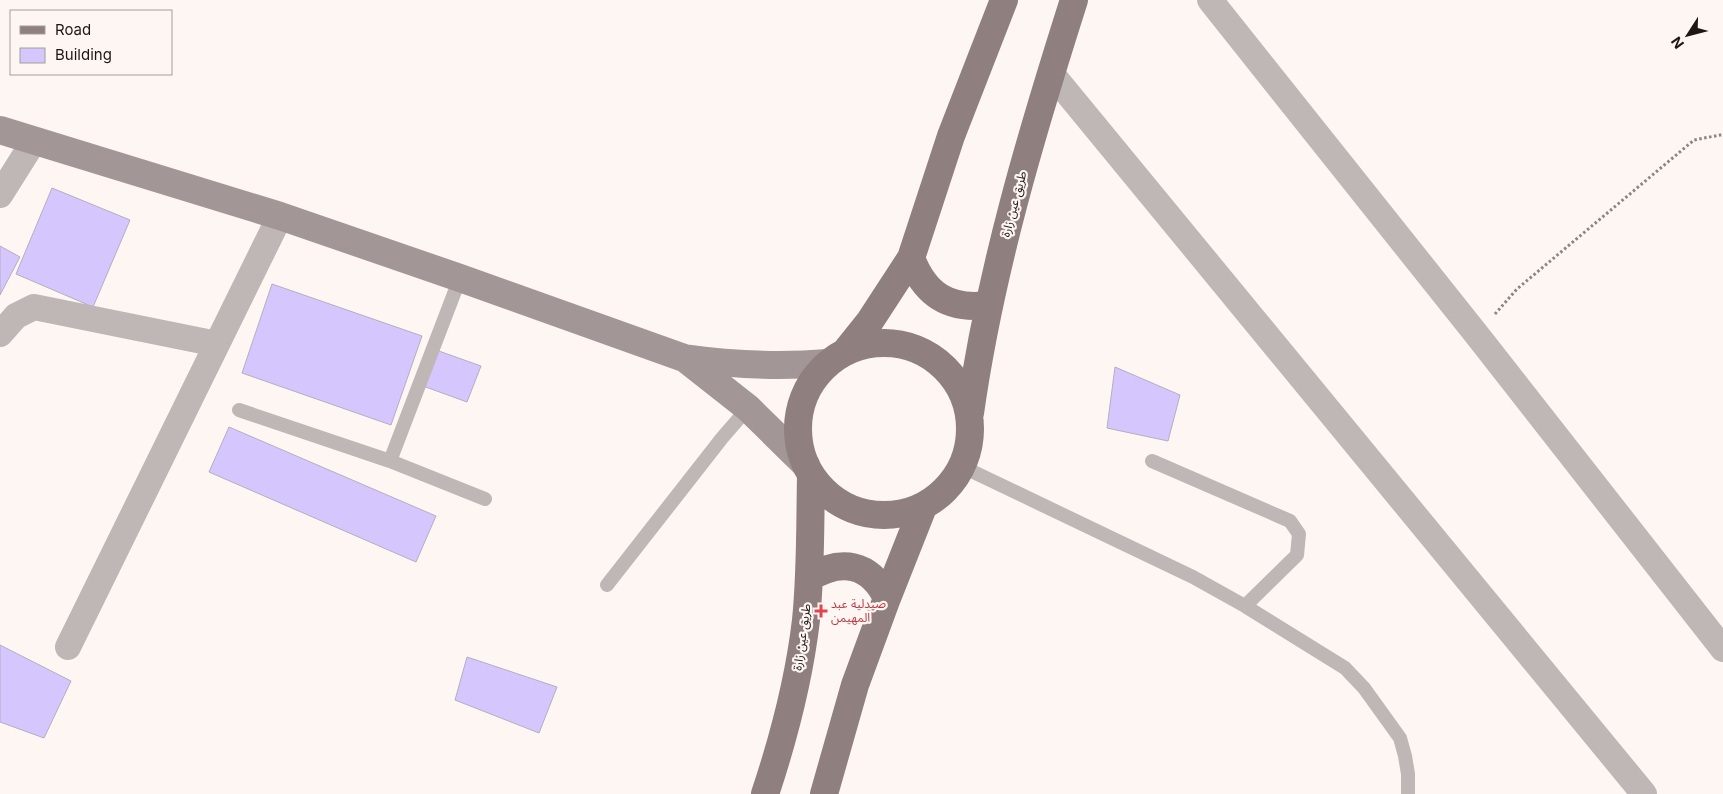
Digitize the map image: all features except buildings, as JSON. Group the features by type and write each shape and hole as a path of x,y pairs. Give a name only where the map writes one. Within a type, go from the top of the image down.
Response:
{"main road":[{"path":"808,470 800,447 797,429 800,410 806,392 815,376 837,357 870,322 911,258 951,136 1004,0"},
{"name":"طريق عين زارة","path":"970,413 988,305 1011,212 1074,0"},
{"path":"0,130 280,216 684,358 756,366 792,366 837,357 865,345 884,342 904,345 923,352 939,362 953,377 963,394 970,413 970,440 963,467 952,483 939,496 923,507 904,514 882,516 862,513 842,505 825,492 808,470 748,408 684,358"},
{"path":"911,258 916,272 924,284 934,294 947,302 960,306 975,307 988,305"},
{"name":"طريق عين زارة","path":"765,794 790,711 806,621 809,578 808,470"},
{"path":"824,794 855,685 923,507"},
{"path":"809,578 821,571 847,566 872,576 881,586 887,598"}],"street":[{"path":"1210,0 1477,335 1723,649"},
{"path":"1051,73 1644,794"},
{"path":"0,195 34,141"},
{"path":"68,646 280,216"},
{"path":"0,334 16,316 34,307 217,344"}],"lane":[{"path":"390,461 460,278"},
{"path":"608,585 722,438 748,408"},
{"path":"239,410 390,461 485,499"},
{"path":"1152,461 1290,521 1299,534 1297,555 1245,606"},
{"path":"963,467 1193,577 1245,606 1345,668 1364,688 1400,738 1406,756 1408,794"}],"path":[{"path":"1477,335 1517,289 1694,140 1723,136"}],"place":[{"name":"صيدلية عبد المهيمن","path":"821,611"}]}
